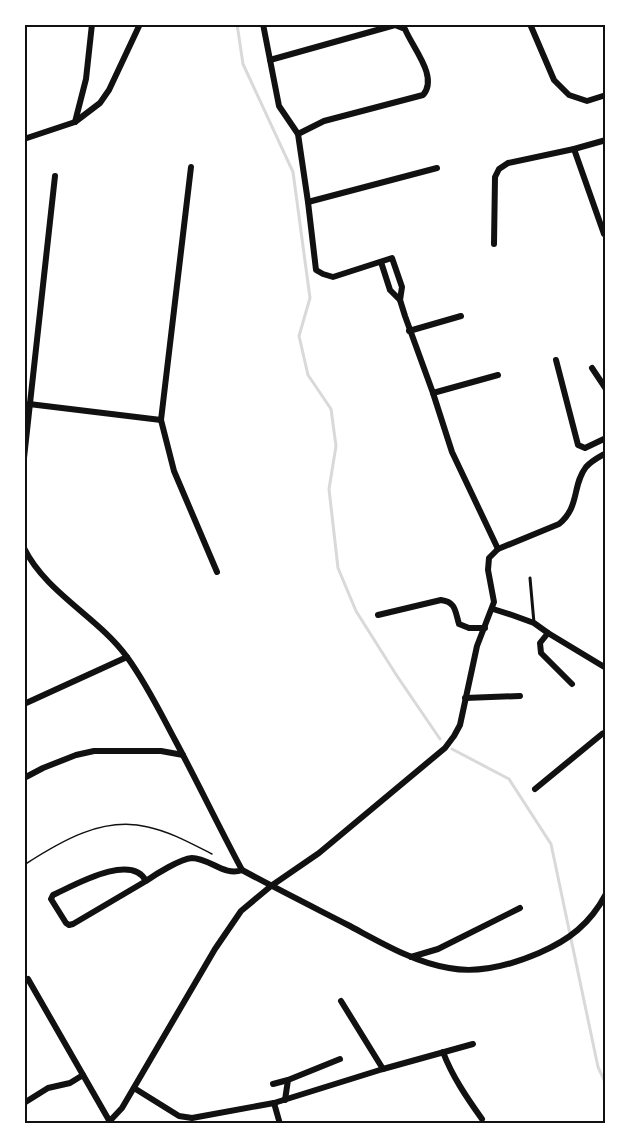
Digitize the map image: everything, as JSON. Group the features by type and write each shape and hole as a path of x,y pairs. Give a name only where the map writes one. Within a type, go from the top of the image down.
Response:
{"street":[{"path":"75,122 86,79 92,24"},
{"path":"24,139 75,122 99,103 109,90 140,24"},
{"path":"263,24 279,106 298,134 316,270 333,277 392,258 402,287 401,302 409,331 452,452 498,549"},
{"path":"530,24 554,80 569,95 587,101 606,95"},
{"path":"270,60 395,25 405,28 426,69 428,87 423,95 324,121 298,134"},
{"path":"494,243 495,177 499,169 508,163 606,141"},
{"path":"574,149 604,234"},
{"path":"191,167 161,420 174,471 217,572"},
{"path":"308,202 437,168"},
{"path":"24,458 56,176"},
{"path":"381,262 390,290 401,302"},
{"path":"409,331 461,316"},
{"path":"556,360 578,445 585,448 606,438"},
{"path":"592,368 606,389"},
{"path":"432,393 498,375"},
{"path":"29,404 161,420"},
{"path":"28,979 109,1123 122,1108 228,929 241,911 271,886 319,853 445,748 454,736 460,724 477,646 493,609 494,595 488,562 491,555 498,549 559,524 565,519 572,508 587,466 606,453"},
{"path":"24,549 32,563 47,580 115,642 127,657 150,692 242,870 410,957 450,969 489,968 509,964 545,950 578,931 591,917 606,894"},
{"path":"378,615 441,600 453,604 459,624 469,628 484,628"},
{"path":"493,609 534,623 606,668"},
{"path":"548,633 540,643 541,653 572,684"},
{"path":"24,704 127,657"},
{"path":"465,698 520,696"},
{"path":"536,789 606,732"},
{"path":"24,778 76,755 94,751 161,751 183,755"},
{"path":"146,881 143,875 136,871 119,869 96,875 51,898 69,925 185,860 195,858 228,871 242,870"},
{"path":"410,957 438,949 520,908"},
{"path":"341,1002 383,1069"},
{"path":"134,1088 179,1116 192,1118 274,1103 473,1044"},
{"path":"443,1052 463,1090 482,1119"},
{"path":"273,1084 340,1059"},
{"path":"24,1103 48,1088 70,1083 82,1075"},
{"path":"285,1100 288,1080"},
{"path":"274,1103 280,1124"}],"lane":[{"path":"530,578 534,623"}],"path":[{"path":"24,865 46,850 90,829 128,824 148,826 213,855"}],"waterway":[{"path":"237,24 243,64 293,172 310,298 299,336 308,375 331,409 336,446 329,489 338,568 356,611 440,739"},
{"path":"452,749 509,779 551,844 598,1067 606,1084"}]}
